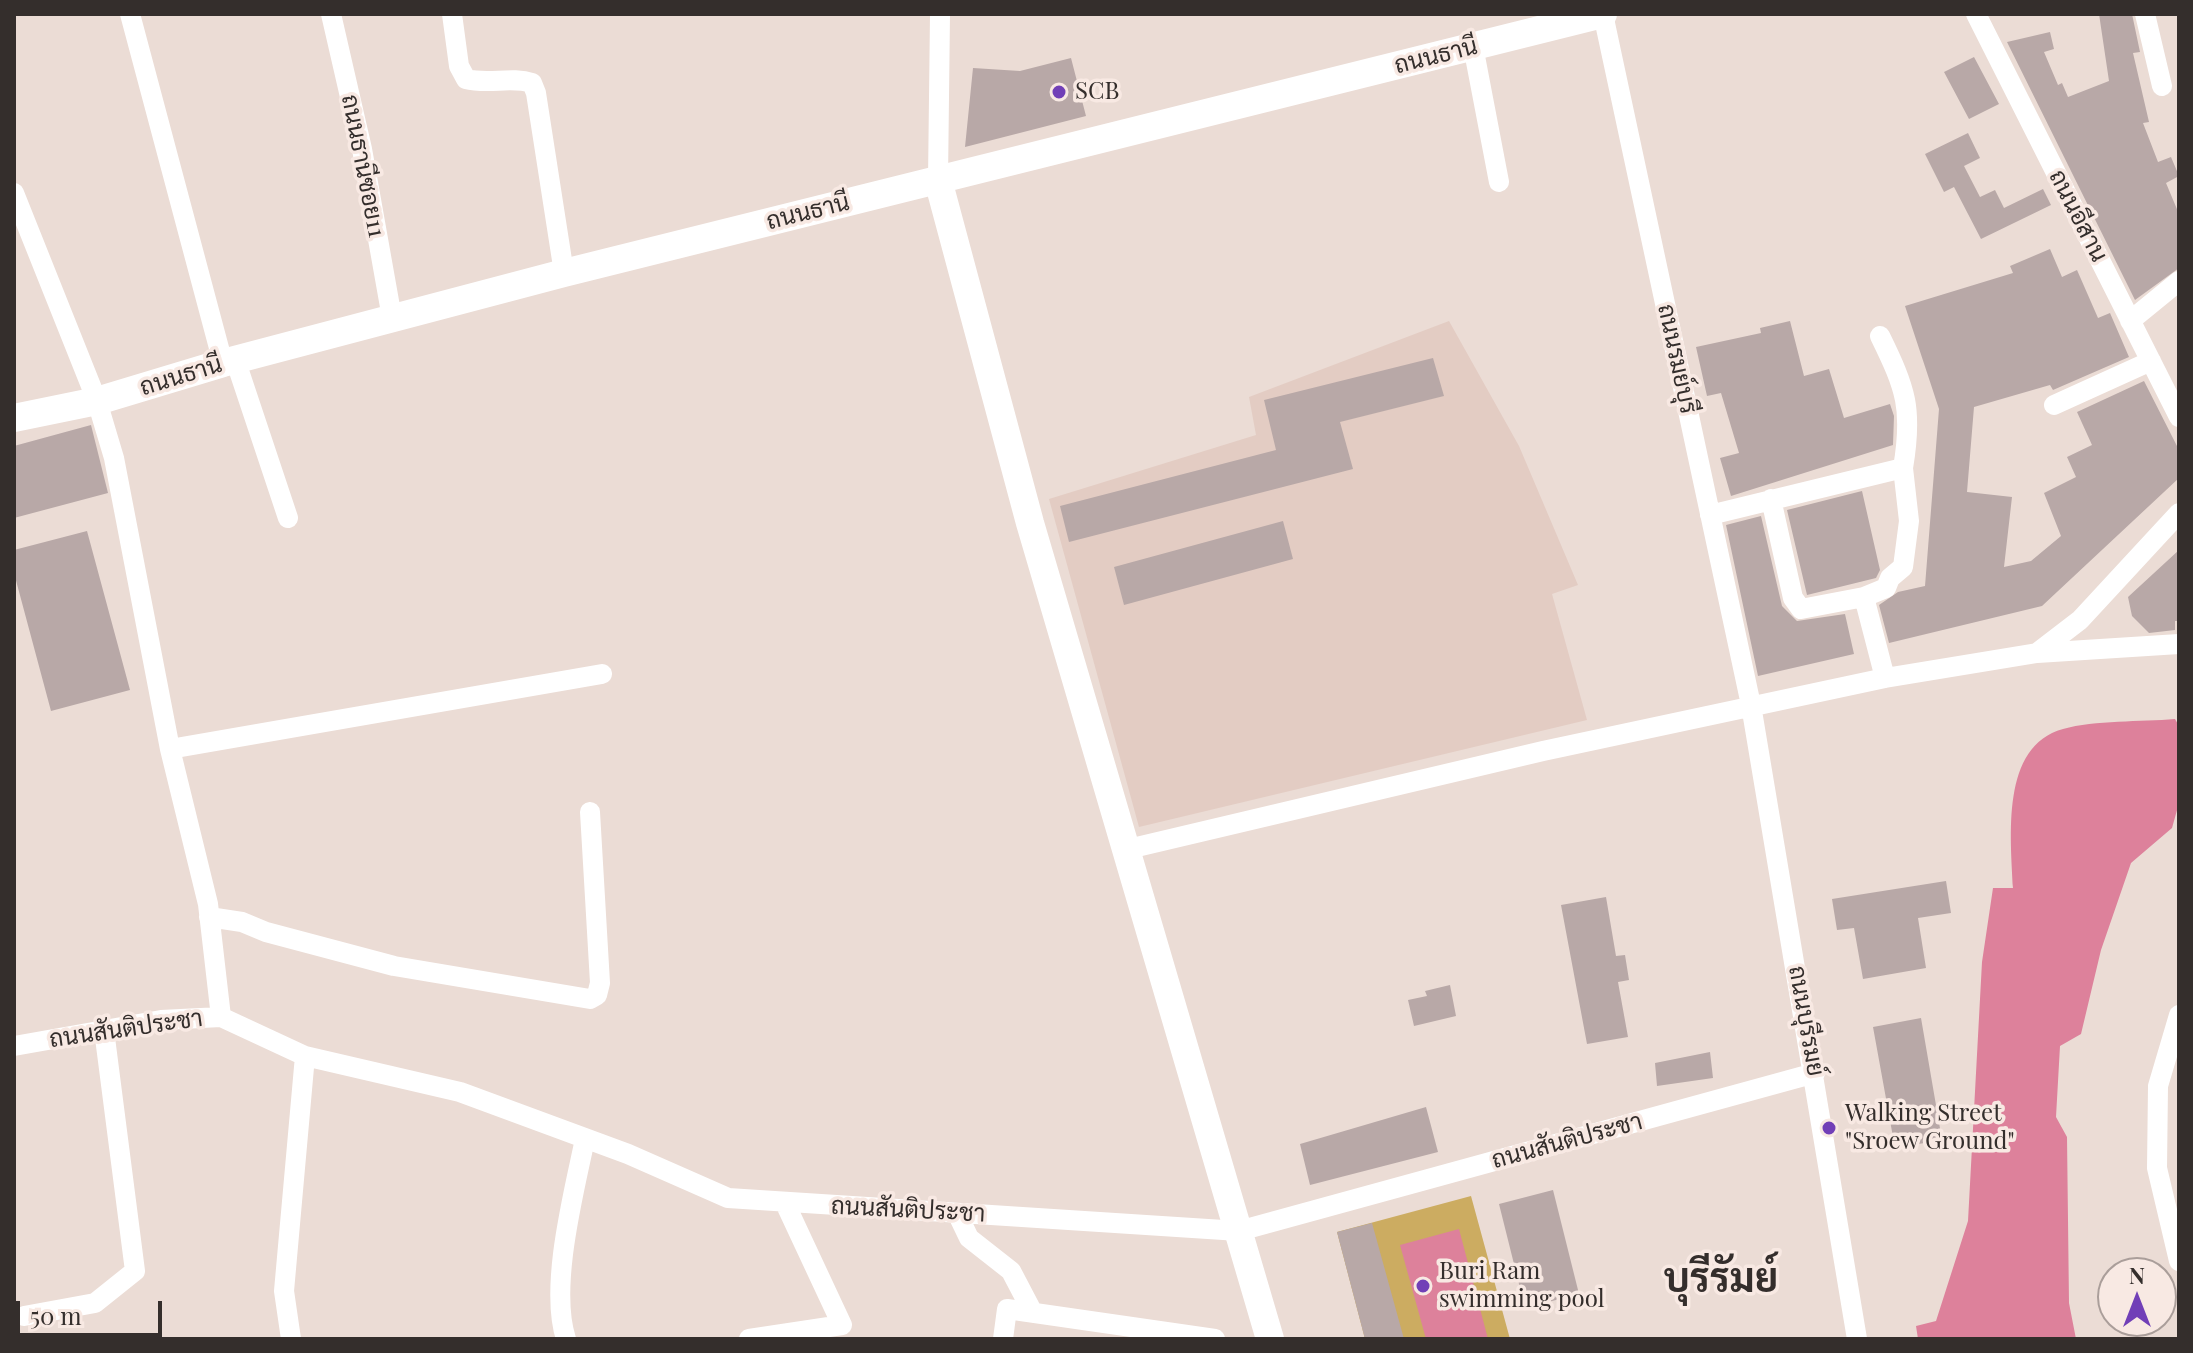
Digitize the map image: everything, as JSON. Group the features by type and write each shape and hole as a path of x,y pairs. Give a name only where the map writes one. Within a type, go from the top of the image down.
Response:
{"street":[{"path":"130,14 229,361 288,518"},
{"name":"ถนนธานีซอย11","path":"331,14 362,149 392,318"},
{"path":"452,14 459,66 466,79 483,84 522,80 532,83 564,273"},
{"path":"940,14 938,180 1026,509 1270,1339"},
{"name":"ถนนธานี","path":"14,418 97,401 229,361 564,273 1603,14"},
{"name":"ถนนรมย์บุรี","path":"1603,14 1751,705"},
{"name":"ถนนอีสาน","path":"1976,14 2179,417"},
{"path":"2145,14 2162,86"},
{"path":"1473,46 1499,182"},
{"path":"14,193 97,401 114,458 170,749 209,917 221,1017"},
{"path":"2130,321 2179,281"},
{"path":"1771,499 1793,598 1801,609 1864,597 1886,588 1890,578 1903,567 1909,521 1903,468 1907,443 1906,399 1903,381 1880,336"},
{"path":"2054,405 2151,361"},
{"path":"1710,515 1903,468"},
{"path":"2037,653 2080,620 2176,522"},
{"path":"1864,597 1885,678"},
{"path":"1124,850 1751,705 1885,678 2037,653 2179,644"},
{"path":"170,749 602,674"},
{"name":"ถนนบุรีรมย์","path":"1751,705 1815,1073 1857,1339"},
{"path":"209,917 242,922 266,932 394,966 590,999 597,995 600,983 590,812"},
{"path":"2179,1015 2158,1086 2157,1168 2179,1261"},
{"name":"ถนนสันติประชา","path":"14,1046 161,1020 221,1017 305,1056 460,1092 728,1198 1239,1231 1815,1073"},
{"path":"24,1316 95,1303 135,1271 104,1030"},
{"path":"291,1339 284,1291 305,1056"},
{"path":"566,1339 561,1323 567,1222 585,1139"},
{"path":"749,1339 842,1325 785,1203"},
{"path":"957,1213 969,1238 1011,1271 1033,1313"},
{"path":"1003,1339 1007,1309 1215,1339"}],"shaded area":[{"path":"1449,321 1519,446 1578,585 1552,594 1587,720 1139,827 1049,499 1256,435 1249,397"},
{"path":"2175,719 2179,726 2179,803 2172,828 2131,863 2101,950 2081,1034 2060,1046 2056,1117 2067,1137 2069,1303 2076,1339 1918,1339 1916,1326 1936,1321 1968,1221 1982,962 1993,888 2013,888 2011,820 2019,774 2028,754 2043,739 2063,729"},
{"name":"Buri Ram swimming pool","path":"1471,1196 1510,1339 1365,1339 1337,1232"},
{"path":"1459,1229 1488,1339 1426,1339 1400,1245"}],"building":[{"path":"2099,14 2132,14 2140,52 2133,53 2149,122 2143,123 2158,162 2171,157 2179,176 2166,183 2179,214 2179,268 2135,300 2007,42 2050,32 2054,49 2044,52 2058,85 2062,83 2068,97 2109,81"},
{"path":"1974,57 1999,104 1969,119 1944,72"},
{"path":"1071,58 1086,116 965,147 973,68 1020,71"},
{"path":"1968,133 1980,158 1964,166 1980,197 1995,190 2004,208 2043,189 2051,205 1981,239 1954,187 1944,192 1925,154"},
{"path":"2050,249 2062,277 2077,270 2098,318 2110,313 2129,357 2053,390 2050,385 1974,407 1967,492 2012,497 2004,567 2031,561 2061,536 2044,493 2076,477 2067,457 2092,445 2077,412 2144,381 2179,450 2179,478 2042,606 1889,643 1879,605 1898,592 1925,586 1939,409 1905,306 2013,273 2010,266"},
{"path":"1790,321 1804,376 1829,369 1844,418 1890,404 1894,416 1893,445 1731,496 1720,458 1739,453 1721,393 1707,396 1696,347 1761,333 1760,328"},
{"path":"1433,358 1444,396 1340,422 1353,469 1069,542 1060,506 1276,450 1264,400"},
{"path":"91,425 108,493 14,518 14,446"},
{"path":"1862,491 1880,570 1876,578 1807,595 1787,510"},
{"path":"1761,516 1782,606 1797,621 1845,614 1854,654 1758,676 1726,525"},
{"path":"1283,521 1293,559 1124,605 1114,567"},
{"path":"87,531 130,690 51,711 14,573 14,550"},
{"path":"2179,550 2179,621 2175,621 2175,630 2149,633 2132,616 2128,597"},
{"path":"1946,881 1951,913 1918,918 1926,968 1863,979 1854,928 1837,930 1832,899"},
{"path":"1606,897 1616,956 1625,955 1629,980 1618,982 1628,1037 1587,1044 1561,905"},
{"path":"1450,985 1456,1016 1414,1026 1408,1000 1427,996 1425,991"},
{"path":"1921,1018 1942,1140 1895,1148 1873,1027"},
{"path":"1710,1052 1713,1078 1657,1086 1655,1063"},
{"path":"1426,1107 1438,1152 1310,1185 1300,1144"},
{"path":"1553,1190 1579,1294 1525,1308 1499,1204"},
{"path":"1372,1223 1404,1339 1365,1339 1337,1232"}],"place":[{"name":"SCB","path":"1059,92"},
{"name":"Walking Street \"Sroew Ground\"","path":"1829,1128"},
{"name":"Buri Ram swimming pool","path":"1423,1286"}],"district":[{"name":"บุรีรัมย์","path":"1721,1280"}]}
